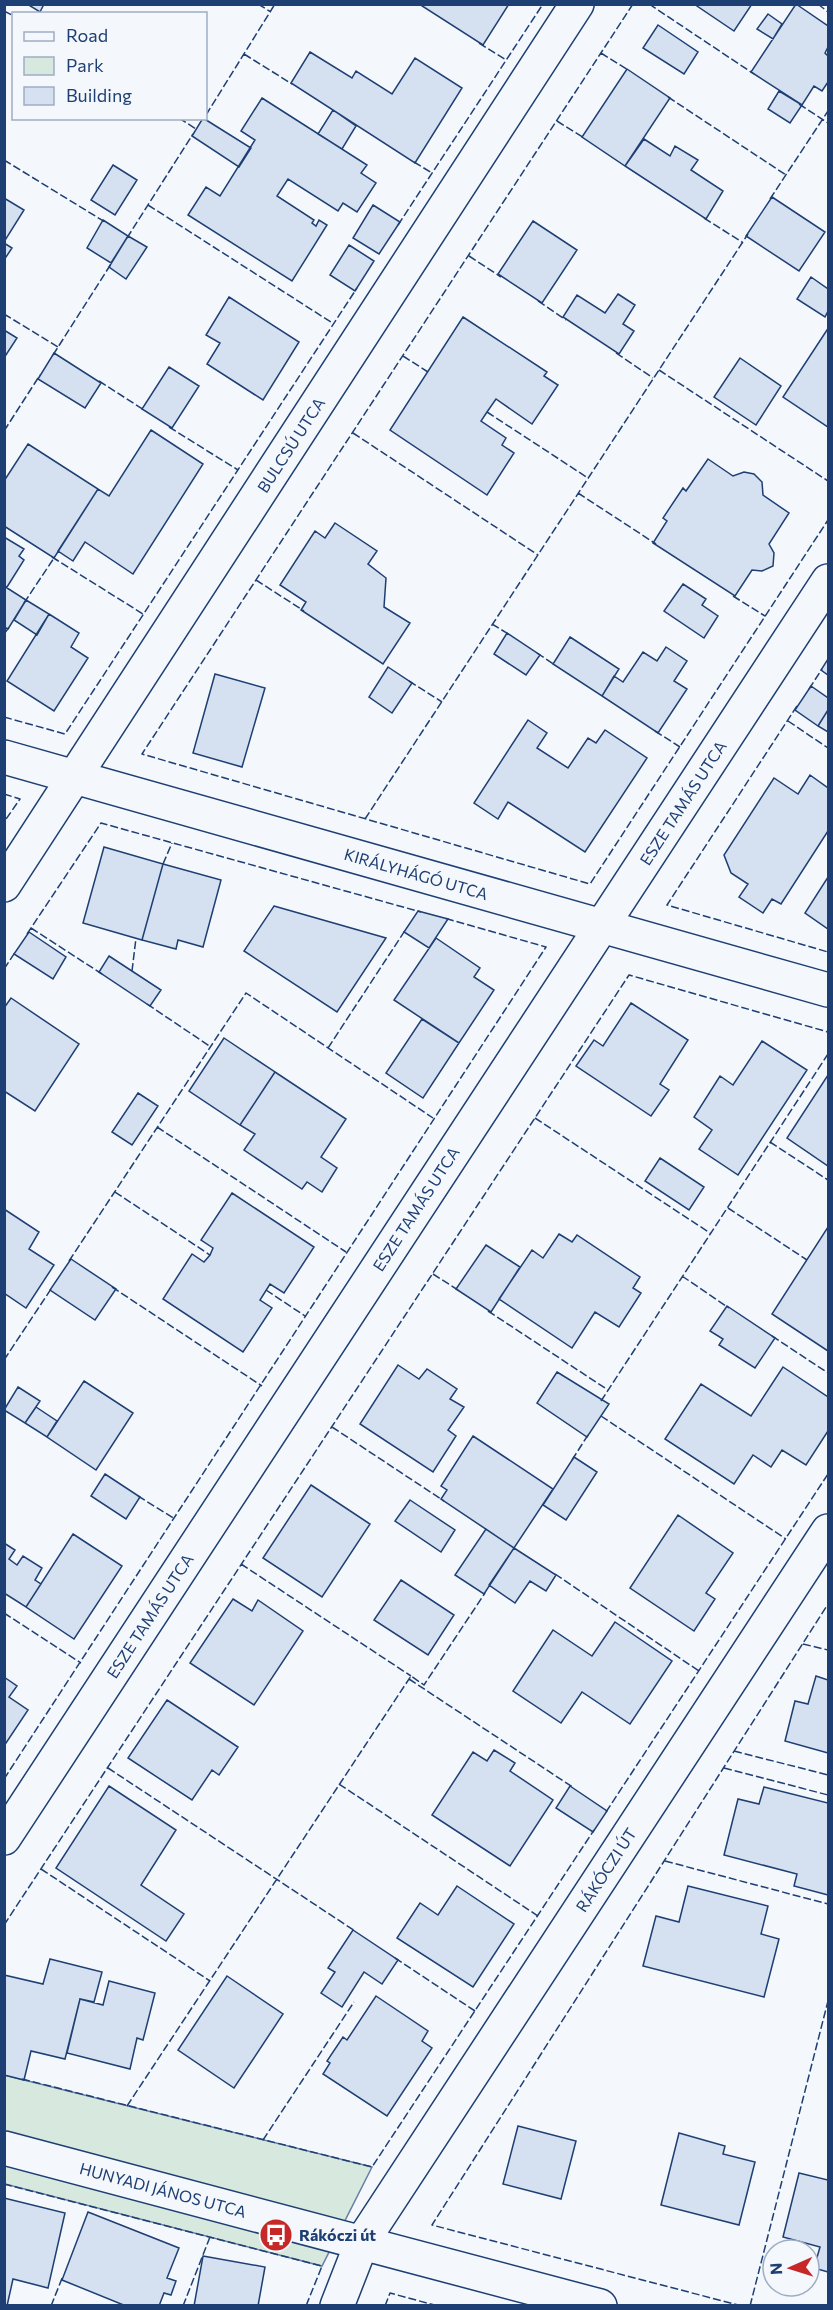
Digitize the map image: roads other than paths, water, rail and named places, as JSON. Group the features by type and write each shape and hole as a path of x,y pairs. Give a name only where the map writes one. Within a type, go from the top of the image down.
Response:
{"street":[{"name":"BULCSÚ UTCA","path":"4,885 578,4"},
{"name":"ESZE TAMÁS UTCA","path":"4,1838 828,580"},
{"name":"KIRÁLYHÁGÓ UTCA","path":"4,757 828,990"},
{"name":"RÁKÓCZI ÚT","path":"337,2306 362,2242 828,1531"},
{"name":"HUNYADI JÁNOS UTCA","path":"4,2148 600,2306"}],"place":[{"name":"Rákóczi út","path":"276,2235"}]}
